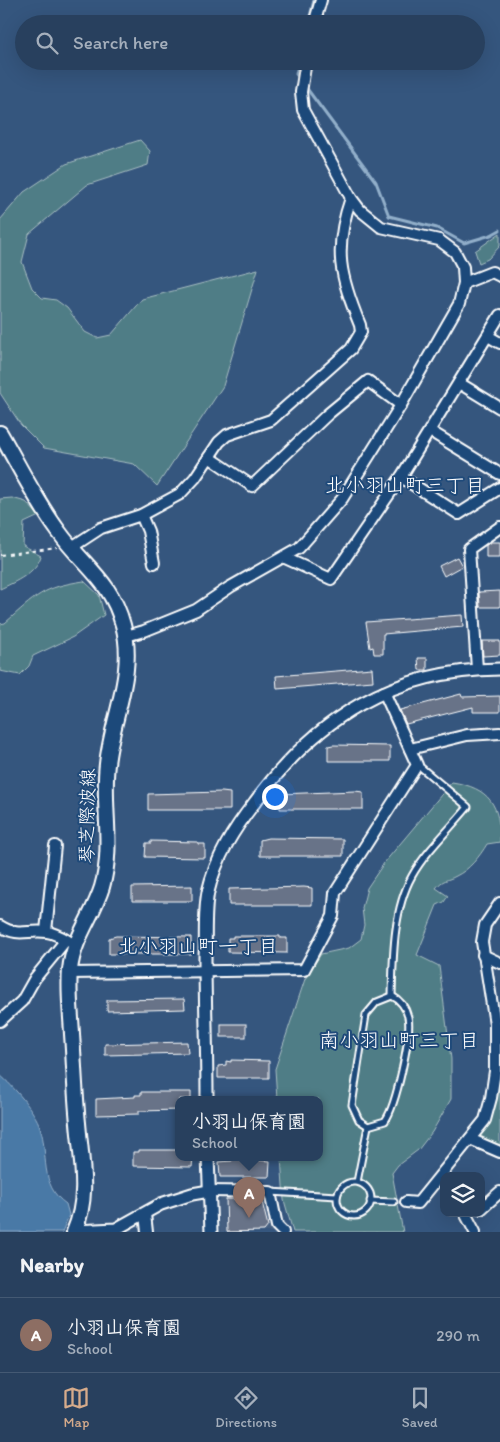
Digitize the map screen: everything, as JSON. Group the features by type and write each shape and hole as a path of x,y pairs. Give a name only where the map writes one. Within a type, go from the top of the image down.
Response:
{"main road":[{"name":"琴芝際波線","path":"0,433 46,514 107,587 115,602 126,636 126,674 110,743 106,772 108,855 106,871 97,900 70,942 76,1111 84,1188 81,1216 74,1231"}],"street":[{"path":"317,15 321,0"},
{"path":"126,636 196,610 230,587 285,558 299,548 316,531 342,499 401,405 459,304 464,283 463,267 455,252 439,240 396,232 381,227 360,210 351,198 303,110 301,92 305,70"},
{"path":"72,547 101,528 141,515 180,494 195,478 227,435 271,420 346,354 357,341 361,332 360,325 346,288 340,262 343,220 351,198"},
{"path":"464,283 492,272 500,276"},
{"path":"285,558 331,579 401,477 500,315"},
{"path":"488,336 500,344"},
{"path":"209,457 252,486 328,414 368,381 401,405"},
{"path":"459,383 500,408"},
{"path":"430,430 500,474"},
{"path":"401,477 458,514 500,488"},
{"path":"141,515 150,537 154,563"},
{"path":"477,669 469,549 500,527"},
{"path":"207,1096 205,971 208,893 216,867 233,831 295,752 328,724 354,707 412,681 477,669 500,669"},
{"path":"70,973 304,970 333,916 335,893 417,765 384,692"},
{"path":"410,749 467,734 500,732"},
{"path":"46,931 55,846"},
{"path":"446,1172 485,1120 491,1098 495,1071 497,1025 482,942 485,925 500,903"},
{"path":"0,926 11,933 20,934 46,931 70,942 35,978 22,1001 1,1019"},
{"path":"483,955 500,963"},
{"path":"470,1139 500,1152"},
{"path":"208,1161 211,1232"},
{"path":"406,1202 418,1202 440,1179"},
{"path":"74,1231 116,1229 176,1199 209,1191 270,1192 277,1226 283,1232"},
{"path":"485,1205 500,1192"},
{"path":"145,1214 147,1232"},
{"path":"470,1217 475,1232"}],"lane":[{"path":"392,996 395,944 407,888 421,863 468,807 417,765"},
{"path":"368,1126 385,1121 396,1096 409,1025 404,1007 392,996"},
{"path":"368,1126 359,1120 352,1105 366,1015 376,1002 392,996"},
{"path":"357,1182 368,1126"},
{"path":"357,1182 367,1188 370,1201 362,1213 351,1215 338,1206 337,1196 346,1183 357,1182"},
{"path":"270,1192 337,1196"},
{"path":"370,1201 394,1202"}],"path":[{"path":"0,555 72,547"}],"shaded area":[{"path":"0,1075 23,1099 40,1127 48,1179 57,1196 66,1204 69,1215 62,1232 0,1232"},
{"path":"222,1197 265,1198 272,1227 277,1232 220,1232 217,1203"}],"green space":[{"path":"140,140 150,151 148,165 87,185 29,234 22,262 32,288 42,298 56,300 67,308 85,332 97,338 111,335 142,299 258,269 223,386 157,486 134,464 44,448 21,425 0,393 0,220 24,192 66,164"},
{"path":"500,233 500,246 488,259 479,263 475,251"},
{"path":"12,498 26,502 39,516 24,523 23,546 41,556 30,572 0,589 0,499"},
{"path":"84,581 99,595 104,615 73,637 33,656 29,666 20,675 0,671 0,624 5,623 40,594 58,586"},
{"path":"452,782 476,789 490,800 495,808 498,818 500,842 487,844 470,866 438,885 436,888 448,896 444,902 437,905 417,955 439,966 451,1059 451,1099 432,1132 418,1150 398,1165 392,1173 403,1232 293,1232 284,1200 281,1161 323,1161 323,1096 277,1096 275,1069 305,979 321,954 349,948 361,939 364,925 362,908 367,888 384,863"},
{"path":"500,1037 500,1149 482,1141 480,1135 489,1122"}],"building":[{"path":"491,542 500,542 500,557 486,557 486,545"},
{"path":"457,557 462,566 444,576 439,566"},
{"path":"500,591 500,607 480,607 479,592"},
{"path":"462,615 463,627 383,634 383,654 374,654 373,647 370,648 366,622"},
{"path":"482,641 500,641 500,655 483,656"},
{"path":"418,658 427,658 427,670 419,670"},
{"path":"372,668 373,681 277,689 276,676"},
{"path":"461,694 462,697 500,696 500,712 473,712 473,707 406,724 400,710"},
{"path":"328,746 390,746 390,761 328,761"},
{"path":"363,792 363,809 280,809 280,794"},
{"path":"230,793 230,810 148,810 148,794"},
{"path":"268,838 343,839 343,856 260,856 260,840"},
{"path":"151,841 198,842 198,844 205,844 205,858 145,857 146,843 151,843"},
{"path":"192,886 192,901 132,901 132,887"},
{"path":"312,888 312,905 229,905 229,889"},
{"path":"116,936 191,937 191,954 109,954 109,938"},
{"path":"233,936 280,936 280,938 287,938 287,953 228,952 228,938 233,938"},
{"path":"184,999 185,1009 107,1011 107,1000"},
{"path":"221,1024 246,1024 246,1037 221,1037"},
{"path":"187,1042 188,1053 105,1055 105,1044"},
{"path":"231,1060 269,1061 269,1078 218,1078 218,1066 226,1065 226,1061 231,1062"},
{"path":"141,1092 191,1092 191,1096 175,1096 175,1110 139,1111 139,1114 96,1115 96,1099 141,1095"},
{"path":"139,1150 175,1150 175,1161 193,1161 192,1167 133,1166 133,1152 139,1152"},
{"path":"270,1161 269,1177 220,1177 219,1162"},
{"path":"226,1199 257,1200 262,1202 268,1226 264,1231 227,1232"}],"waterway":[{"path":"310,15 314,0"},
{"path":"297,70 296,74 300,79"},
{"path":"305,86 376,182 389,216 437,228 464,243 491,235 500,230"}],"place":[{"name":"小羽山保育園","path":"249,1218"}],"district":[{"name":"北小羽山町三丁目","path":"405,485"},
{"name":"北小羽山町一丁目","path":"198,946"},
{"name":"南小羽山町三丁目","path":"399,1040"}]}
